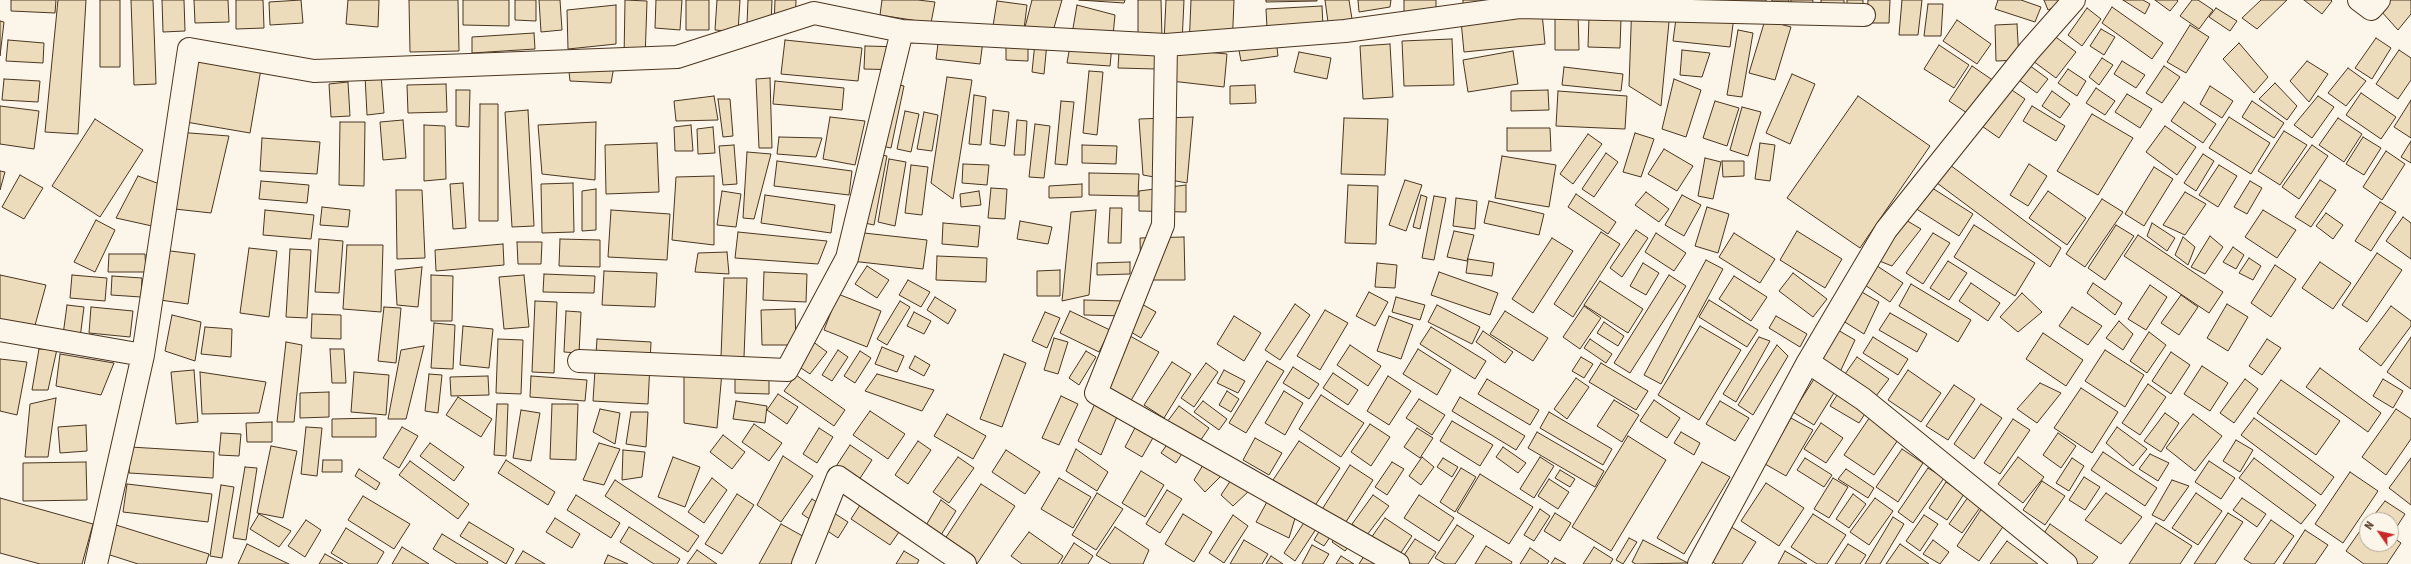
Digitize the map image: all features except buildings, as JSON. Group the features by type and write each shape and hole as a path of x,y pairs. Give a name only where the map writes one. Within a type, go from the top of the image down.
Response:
{"street":[{"path":"1700,564 1808,362 1886,230 2029,51 2074,0"},
{"path":"2359,0 2371,9 2379,0"},
{"path":"96,564 143,355 190,50 314,71 677,57 814,12 902,31 1166,45 1345,31 1519,8 1864,15"},
{"path":"579,361 787,370 847,258 902,31"},
{"path":"1166,45 1163,225 1096,393 1398,564"},
{"path":"0,330 143,355"},
{"path":"1808,362 1863,399 2066,564"},
{"path":"803,564 838,477 965,564"}]}
